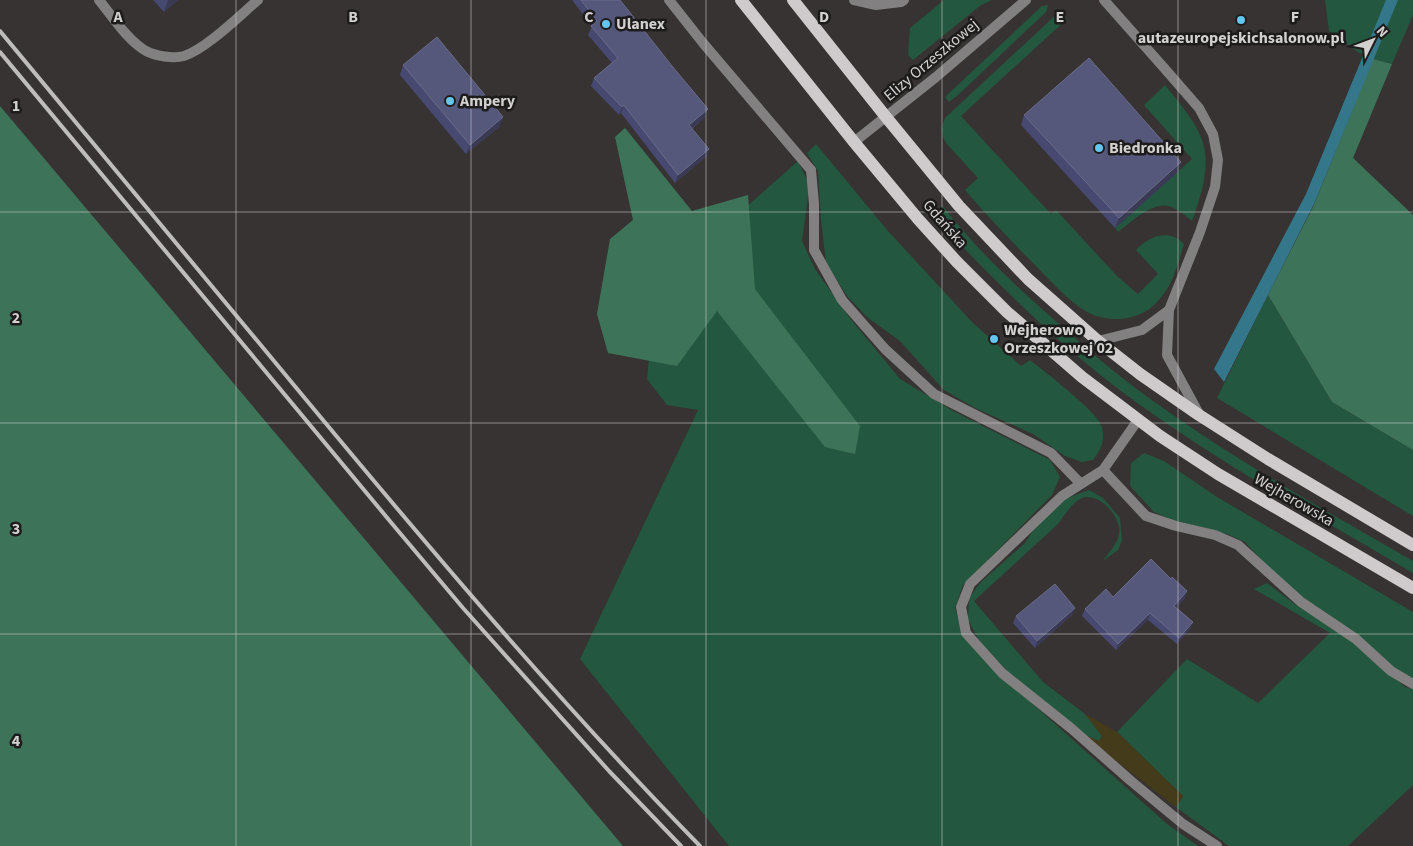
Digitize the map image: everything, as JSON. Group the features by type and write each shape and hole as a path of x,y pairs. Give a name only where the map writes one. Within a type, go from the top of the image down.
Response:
{"main road":[{"name":"Gdańska","path":"741,0 854,142 918,219 957,262 1007,312 1082,377 1160,436"},
{"name":"Gdańska","path":"793,0 959,206 1028,279 1098,341 1140,374 1199,415"},
{"name":"Wejherowska","path":"1199,415 1268,459 1413,545"},
{"name":"Wejherowska","path":"1160,436 1218,474 1413,588"}],"street":[{"path":"99,0 131,39 147,51 164,56 183,56 201,48 258,0"},
{"path":"668,0 811,170 814,204 814,250 842,300 885,350 934,394 1051,453 1081,484"},
{"path":"854,0 876,5 904,0"},
{"name":"Elizy Orzeszkowej","path":"854,142 936,77 1026,0"},
{"path":"1104,0 1199,108 1213,134 1218,160 1215,187 1200,232 1169,310 1167,356 1199,415"},
{"path":"1098,341 1142,330 1169,310"},
{"path":"1138,420 1103,470 1062,496 970,584 961,607 966,633 1002,672 1072,729 1175,818 1217,846"},
{"path":"1103,470 1146,516 1215,536 1238,545 1301,602 1356,639 1391,671 1413,684"}],"green space":[{"path":"944,0 992,0 981,5 913,60 908,55 910,28"},
{"path":"1325,0 1413,0 1413,15 1392,64 1373,59 1358,52 1329,31"},
{"path":"1048,5 1046,12 949,102 945,97 1042,6"},
{"path":"1060,11 1067,19 961,116 1051,214 1056,210 1117,276 1138,294 1158,274 1136,250 1153,238 1166,235 1178,239 1184,244 1172,279 1163,295 1148,310 1126,318 1111,319 1089,313 1076,305 1056,286 965,190 978,178 946,143 942,134 945,118"},
{"path":"1373,59 1392,64 1353,158 1413,215 1413,450 1332,402 1268,295 1313,207"},
{"path":"1165,85 1193,122 1204,146 1206,168 1199,201 1192,221 1175,208 1168,206 1155,207 1118,232 1115,228 1192,159 1144,105"},
{"path":"0,106 623,846 0,846"},
{"path":"625,128 692,211 748,195 755,289 860,426 855,454 825,447 717,311 677,366 608,353 597,314 610,239 633,220 615,137"},
{"path":"816,144 888,231 972,322 1021,366 1030,360 1070,392 1091,412 1102,427 1103,437 1100,449 1093,460 1082,462 1065,456 1033,434 975,408 944,390 900,341 867,317 847,296 826,263 818,171 807,153"},
{"path":"798,161 808,182 808,197 802,241 815,269 849,317 900,379 955,412 1050,460 1060,477 1052,495 963,585 955,608 963,635 998,673 1167,824 1198,846 729,846 580,659 698,410 667,405 647,379 656,287"},
{"path":"943,206 990,260 1016,285 1084,346 1127,381 1187,425 1250,466 1413,561 1413,573 1225,462 1152,414 1117,388 1068,348 1021,305 931,214"},
{"path":"1268,295 1332,402 1413,450 1413,516 1217,398"},
{"path":"1144,453 1164,461 1217,497 1413,612 1413,680 1407,678 1300,596 1267,566 1245,542 1227,534 1179,523 1154,512 1130,486 1131,463"},
{"path":"1089,490 1103,498 1120,518 1122,540 1118,550 1103,561 1118,538 1119,527 1117,520 1102,502 1089,497 1082,498 1072,506 1058,524 974,601 1043,682 1085,714 1102,736 1099,741 1085,735 1013,677 979,641 968,619 969,598 981,582 1025,543 1036,526 1065,499"},
{"path":"1267,583 1296,605 1344,634 1405,687 1413,689 1413,785 1348,846 1229,846 1176,807 1183,796 1117,732 1187,659 1258,703 1330,633 1254,589"}],"sand":[{"path":"1085,714 1117,732 1183,796 1176,807 1085,735 1099,741 1102,736"}],"water":[{"path":"1386,0 1398,0 1314,204 1224,382 1214,369 1306,194"}],"building":[{"path":"581,0 620,0 708,109 689,125 709,149 678,175 624,105 622,107 594,78 618,58 591,26 597,21"},
{"name":"Ampery","path":"437,37 503,117 470,145 403,65"},
{"name":"Biedronka","path":"1089,58 1181,162 1119,218 1024,115"},
{"path":"1151,559 1171,579 1172,577 1187,591 1174,606 1193,622 1179,638 1150,613 1118,644 1085,609 1106,589 1113,597"},
{"path":"1055,584 1075,608 1037,641 1016,616"}],"railway":[{"path":"0,31 448,568 597,737 700,846"},
{"path":"0,52 463,608 609,771 681,846"}],"place":[{"name":"autazeuropejskichsalonow.pl","path":"1241,20"},
{"name":"Ulanex","path":"606,24"},
{"name":"Ampery","path":"450,101"},
{"name":"Biedronka","path":"1099,148"},
{"name":"Wejherowo Orzeszkowej 02","path":"994,339"}]}
